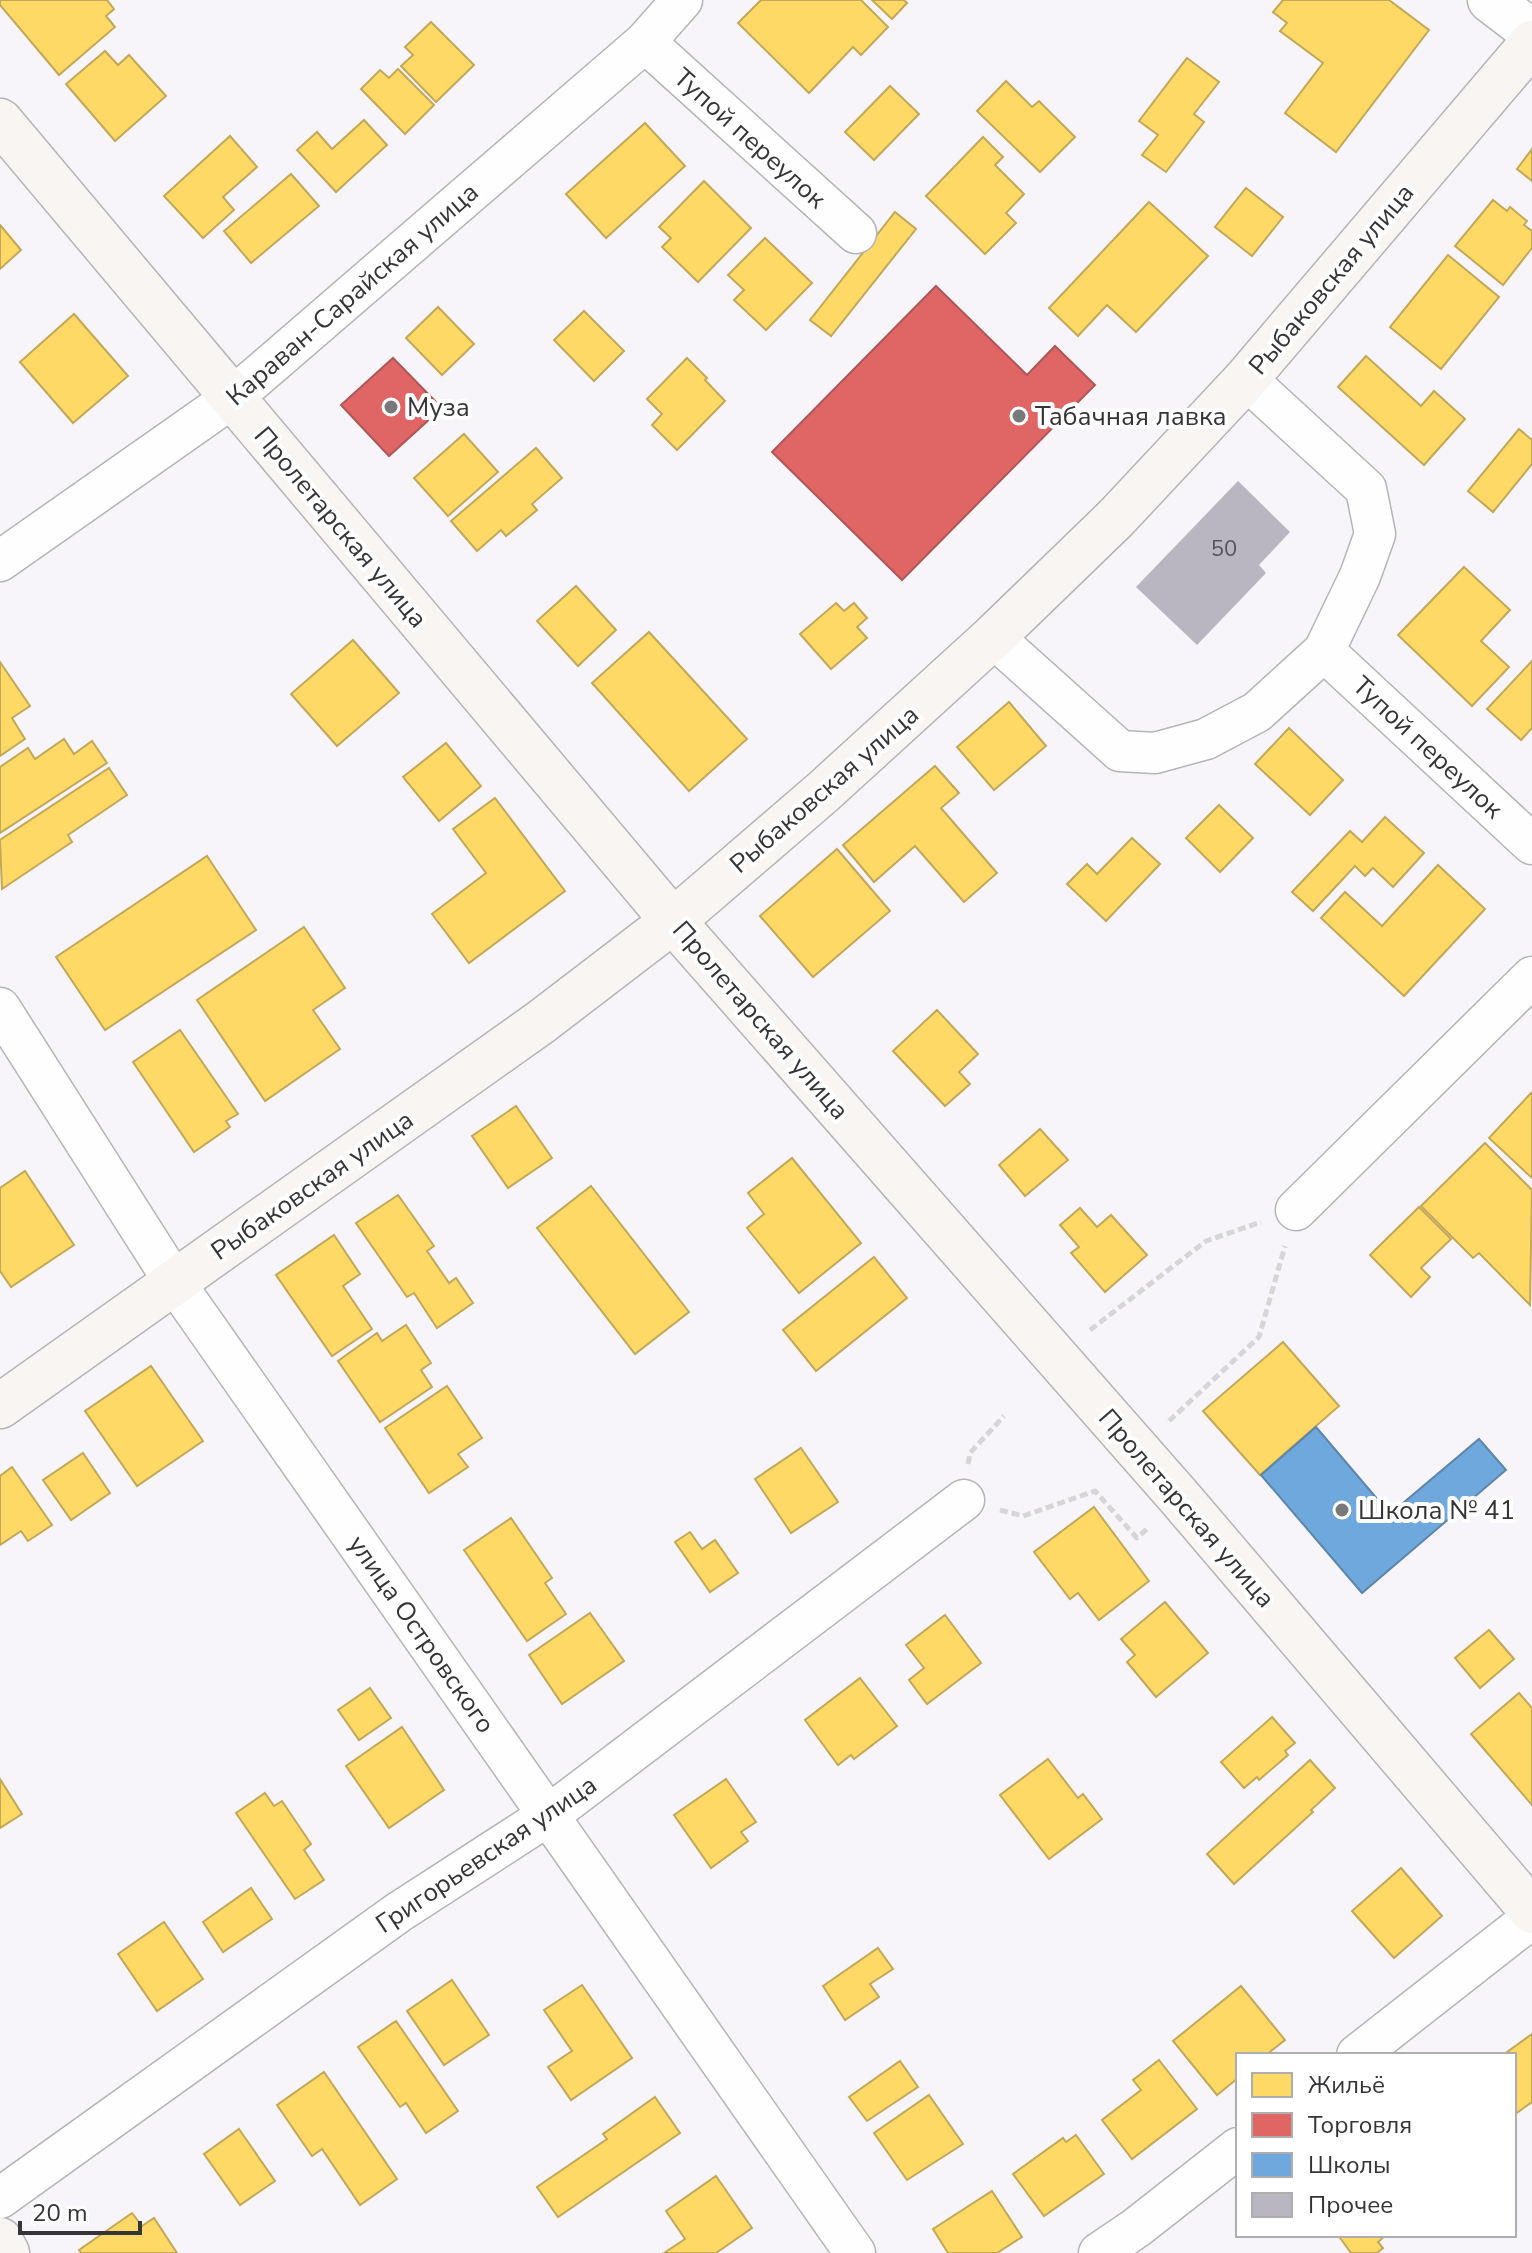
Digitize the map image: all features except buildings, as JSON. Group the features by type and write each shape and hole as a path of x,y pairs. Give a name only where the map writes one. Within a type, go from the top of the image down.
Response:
{"main road":[{"name":"Рыбаковская улица","path":"0,1406 541,1022 673,921 823,792 993,637 1116,518 1246,379 1532,43"},
{"name":"Пролетарская улица","path":"0,121 673,921 1180,1498 1532,1911"},
{"path":"0,2240 7,2253"}],"street":[{"name":"Караван-Сарайская улица","path":"0,561 232,398 645,42 682,0"},
{"path":"1490,0 1532,32"},
{"name":"Тупой переулок","path":"645,42 856,233"},
{"path":"993,637 1120,751 1155,753 1206,739 1257,712 1324,651 1360,576 1375,534 1366,489 1246,379"},
{"name":"Тупой переулок","path":"1324,651 1532,844"},
{"path":"1296,1210 1532,977"},
{"name":"улица Островского","path":"0,1008 175,1283 855,2253"},
{"name":"Григорьевская улица","path":"0,2198 399,1912 549,1815 964,1500"},
{"path":"1360,2053 1532,1918"},
{"path":"1099,2253 1236,2150"}],"path":[{"path":"1090,1330 1206,1241 1296,1210"},
{"path":"964,1500 970,1453 1004,1416"}],"place":[{"name":"Муза","path":"391,407"},
{"name":"Табачная лавка","path":"1019,416"},
{"name":"Школа № 41","path":"1342,1510"}]}
